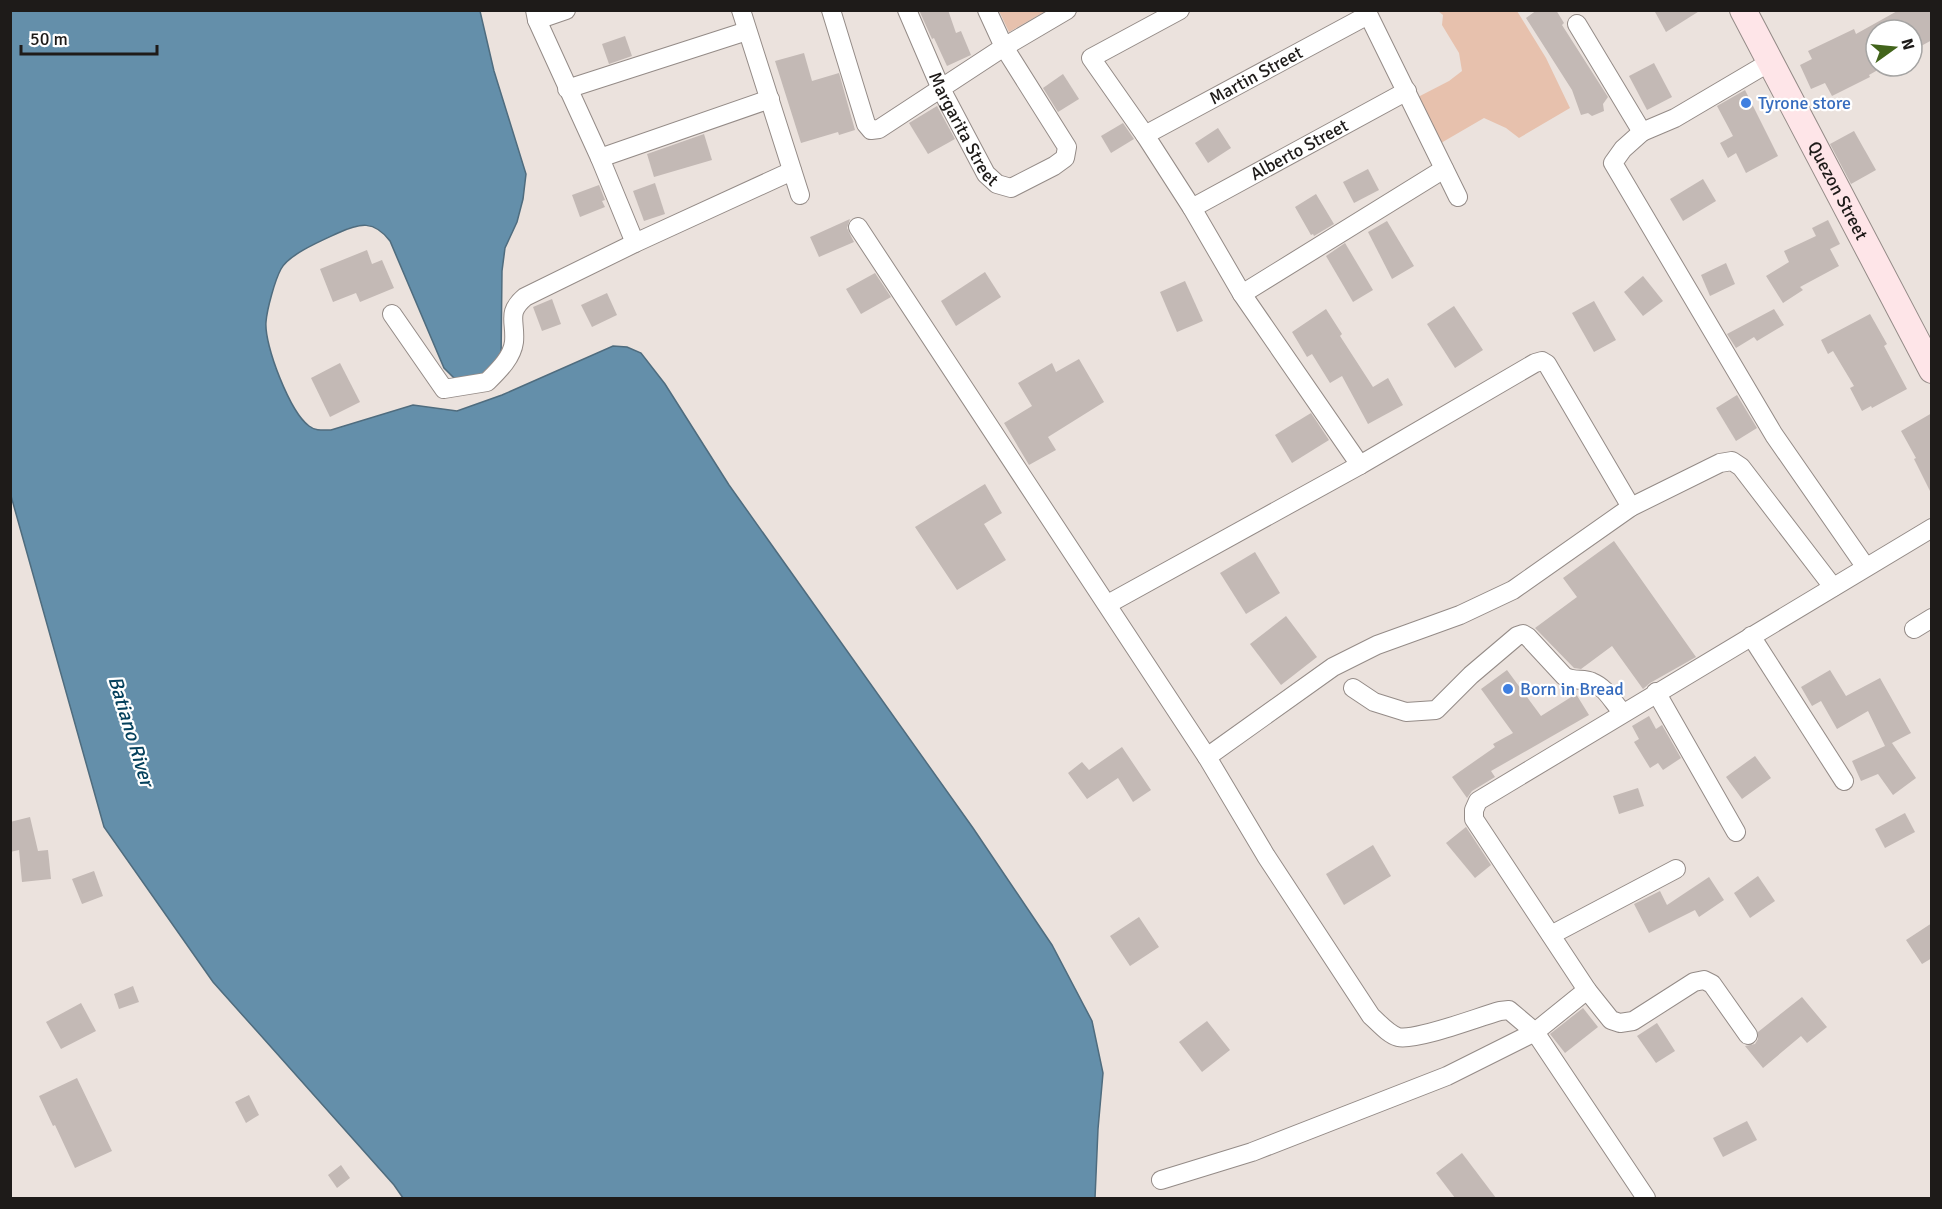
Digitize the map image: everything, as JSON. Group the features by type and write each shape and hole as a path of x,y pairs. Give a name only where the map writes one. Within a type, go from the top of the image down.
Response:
{"main road":[{"name":"Quezon Street","path":"1743,10 1932,370"}],"street":[{"path":"566,10 536,15 635,243"},
{"path":"741,10 800,195"},
{"path":"831,10 866,124 871,130 879,129 1004,47 1067,10"},
{"name":"Margarita Street","path":"907,10 941,89 986,174 997,184 1011,188 1065,158 1067,147 1004,47 987,10"},
{"path":"1180,10 1091,58 1192,208 1242,294 1360,465"},
{"path":"1367,13 1458,197"},
{"name":"Martin Street","path":"1145,135 1367,13"},
{"path":"1577,24 1642,132"},
{"path":"567,89 747,31"},
{"path":"1770,62 1675,118 1642,132 1623,149 1613,163 1774,435 1865,566"},
{"name":"Alberto Street","path":"1192,208 1407,91"},
{"path":"600,158 770,99"},
{"path":"1242,294 1444,169"},
{"path":"392,314 444,389 487,382 501,367 514,343 512,318 515,305 525,297 635,243 792,171"},
{"path":"858,227 1108,604 1207,757 1266,856 1371,1016 1386,1030 1398,1036 1416,1036 1509,1010 1535,1032 1646,1198"},
{"path":"1108,604 1360,465 1542,361 1547,364 1631,507"},
{"path":"1207,757 1334,667 1377,645 1460,615 1513,590 1631,507 1720,463 1732,461 1741,467 1833,587"},
{"path":"1748,1035 1712,984 1704,980 1694,982 1634,1020 1620,1023 1611,1020 1587,990 1474,819 1474,810 1478,801 1865,566 1932,528"},
{"path":"1914,629 1932,618"},
{"path":"1353,687 1374,702 1406,712 1436,710 1471,675 1522,634 1564,676 1570,680 1590,681 1605,690 1623,713"},
{"path":"1751,636 1844,781"},
{"path":"1656,692 1736,832"},
{"path":"1551,935 1676,869"},
{"path":"1161,1180 1252,1152 1447,1076 1535,1032 1587,990"}],"shaded area":[{"path":"999,11 1046,11 1009,32"},
{"path":"1438,11 1517,11 1546,58 1570,108 1519,138 1506,128 1484,118 1441,143 1418,97 1449,81 1462,71 1459,53 1442,25 1443,15"}],"water":[{"name":"Batiano River","path":"10,11 480,11 494,71 526,174 517,222 505,248 502,271 501,361 487,377 455,379 444,368 390,241 378,229 366,225 353,227 291,258 281,269 274,287 268,310 266,332 274,361 294,407 311,428 331,430 413,405 457,411 502,395 613,346 627,347 641,353 665,384 729,485 973,828 1052,945 1092,1021 1103,1073 1095,1198 403,1198 394,1185 213,982 104,827 11,496"}],"building":[{"path":"919,10 948,10 956,33 961,31 971,55 947,66"},
{"path":"1537,10 1556,10 1564,23 1562,25 1608,97 1603,104 1604,111 1592,116 1588,113 1581,115 1572,90 1526,18"},
{"path":"1654,10 1701,10 1666,32"},
{"path":"1899,10 1932,10 1932,40 1924,44 1924,18 1885,18"},
{"path":"1854,29 1856,34 1864,30 1864,78 1868,78 1832,96 1825,83 1811,89 1800,65 1812,59 1808,51"},
{"path":"625,36 632,56 609,64 602,44"},
{"path":"804,53 812,81 839,73 855,130 839,135 838,132 801,143 775,61"},
{"path":"1654,63 1672,97 1647,110 1629,76"},
{"path":"1063,74 1079,99 1058,112 1043,88"},
{"path":"1745,90 1778,156 1746,173 1736,153 1728,158 1720,143 1733,136 1717,106"},
{"path":"937,106 955,139 928,154 909,123"},
{"path":"1123,123 1134,139 1111,153 1101,136"},
{"path":"1218,128 1231,148 1208,163 1195,143"},
{"path":"1854,131 1876,170 1851,184 1830,144"},
{"path":"704,134 712,160 654,177 647,154"},
{"path":"1368,169 1379,190 1354,203 1343,182"},
{"path":"1703,179 1716,201 1683,221 1670,199"},
{"path":"655,183 665,214 644,221 633,191"},
{"path":"599,185 605,200 602,201 605,207 580,217 572,195"},
{"path":"1316,194 1334,224 1314,236 1311,235 1295,207"},
{"path":"850,219 847,228 854,242 819,257 810,237"},
{"path":"1828,220 1840,244 1830,249 1839,266 1800,287 1803,290 1783,303 1766,276 1789,262 1784,251 1816,236 1812,228"},
{"path":"1387,221 1414,266 1392,279 1368,232"},
{"path":"1345,243 1373,290 1353,302 1326,256"},
{"path":"367,250 372,264 382,260 394,288 360,302 356,293 333,302 320,269"},
{"path":"1726,263 1735,284 1710,296 1701,275"},
{"path":"985,272 1001,297 956,326 941,301"},
{"path":"875,273 891,297 861,314 846,289"},
{"path":"1643,276 1663,301 1643,316 1624,292"},
{"path":"1185,281 1203,321 1177,332 1160,292"},
{"path":"607,293 617,315 592,327 581,305"},
{"path":"552,299 561,324 542,331 533,307"},
{"path":"1594,301 1616,340 1594,352 1572,313"},
{"path":"1454,306 1483,350 1455,368 1427,324"},
{"path":"1326,309 1342,334 1340,336 1373,387 1388,378 1403,405 1368,424 1342,376 1330,383 1312,354 1307,357 1292,332"},
{"path":"1774,309 1784,325 1757,341 1754,337 1736,348 1727,334"},
{"path":"1870,314 1887,344 1884,346 1907,389 1862,411 1850,388 1854,386 1833,351 1828,354 1821,340"},
{"path":"1079,359 1104,402 1048,437 1056,450 1029,465 1004,423 1032,406 1018,383 1052,363 1056,372"},
{"path":"340,363 360,402 330,417 311,378"},
{"path":"1737,395 1757,428 1736,441 1716,408"},
{"path":"1311,413 1329,440 1292,463 1275,435"},
{"path":"1932,413 1932,495 1901,431"},
{"path":"985,484 1002,513 984,524 1006,560 957,590 915,527"},
{"path":"1614,541 1696,657 1643,689 1612,646 1581,669 1574,668 1535,628 1577,597 1563,578"},
{"path":"1255,552 1280,593 1246,614 1220,573"},
{"path":"1286,616 1317,657 1281,685 1250,644"},
{"path":"1507,670 1541,716 1576,694 1589,715 1491,771 1495,777 1472,791 1467,798 1452,777 1495,747 1493,744 1513,733 1481,689"},
{"path":"1830,670 1846,696 1880,678 1911,733 1890,744 1892,743 1916,778 1893,795 1878,774 1861,781 1852,761 1885,746 1868,711 1837,729 1821,701 1812,706 1801,687"},
{"path":"1649,716 1656,729 1662,725 1681,758 1663,770 1658,763 1650,768 1634,742 1639,739 1632,726"},
{"path":"1122,747 1151,790 1133,802 1118,778 1087,799 1068,773 1082,762 1089,770"},
{"path":"1755,756 1771,778 1742,799 1726,777"},
{"path":"1638,788 1644,806 1619,814 1613,796"},
{"path":"1905,813 1915,832 1885,848 1875,829"},
{"path":"30,817 38,851 48,850 51,879 22,882 19,850 10,852 10,822"},
{"path":"1466,827 1491,865 1475,878 1446,843"},
{"path":"1373,845 1391,876 1344,905 1326,874"},
{"path":"94,871 103,896 82,904 72,879"},
{"path":"1758,876 1775,901 1750,918 1734,893"},
{"path":"1709,877 1724,900 1699,917 1695,910 1649,933 1634,904 1660,891 1667,905"},
{"path":"1139,917 1159,947 1130,966 1110,936"},
{"path":"1932,923 1932,958 1922,964 1906,940"},
{"path":"133,986 139,1002 119,1009 114,994"},
{"path":"1802,997 1827,1027 1807,1043 1801,1036 1763,1068 1745,1046 1755,1044 1758,1032"},
{"path":"81,1003 96,1031 61,1049 46,1022"},
{"path":"1583,1008 1598,1027 1565,1053 1550,1034"},
{"path":"1207,1021 1230,1050 1202,1072 1179,1042"},
{"path":"1657,1023 1675,1051 1656,1063 1637,1036"},
{"path":"77,1078 112,1151 75,1168 39,1096"},
{"path":"249,1095 259,1115 246,1123 235,1102"},
{"path":"1747,1121 1757,1140 1723,1157 1713,1138"},
{"path":"1462,1153 1496,1198 1455,1198 1436,1173"},
{"path":"341,1165 350,1178 337,1188 328,1175"}],"place":[{"name":"Tyrone store","path":"1746,103"},
{"name":"Born in Bread","path":"1508,689"}]}
